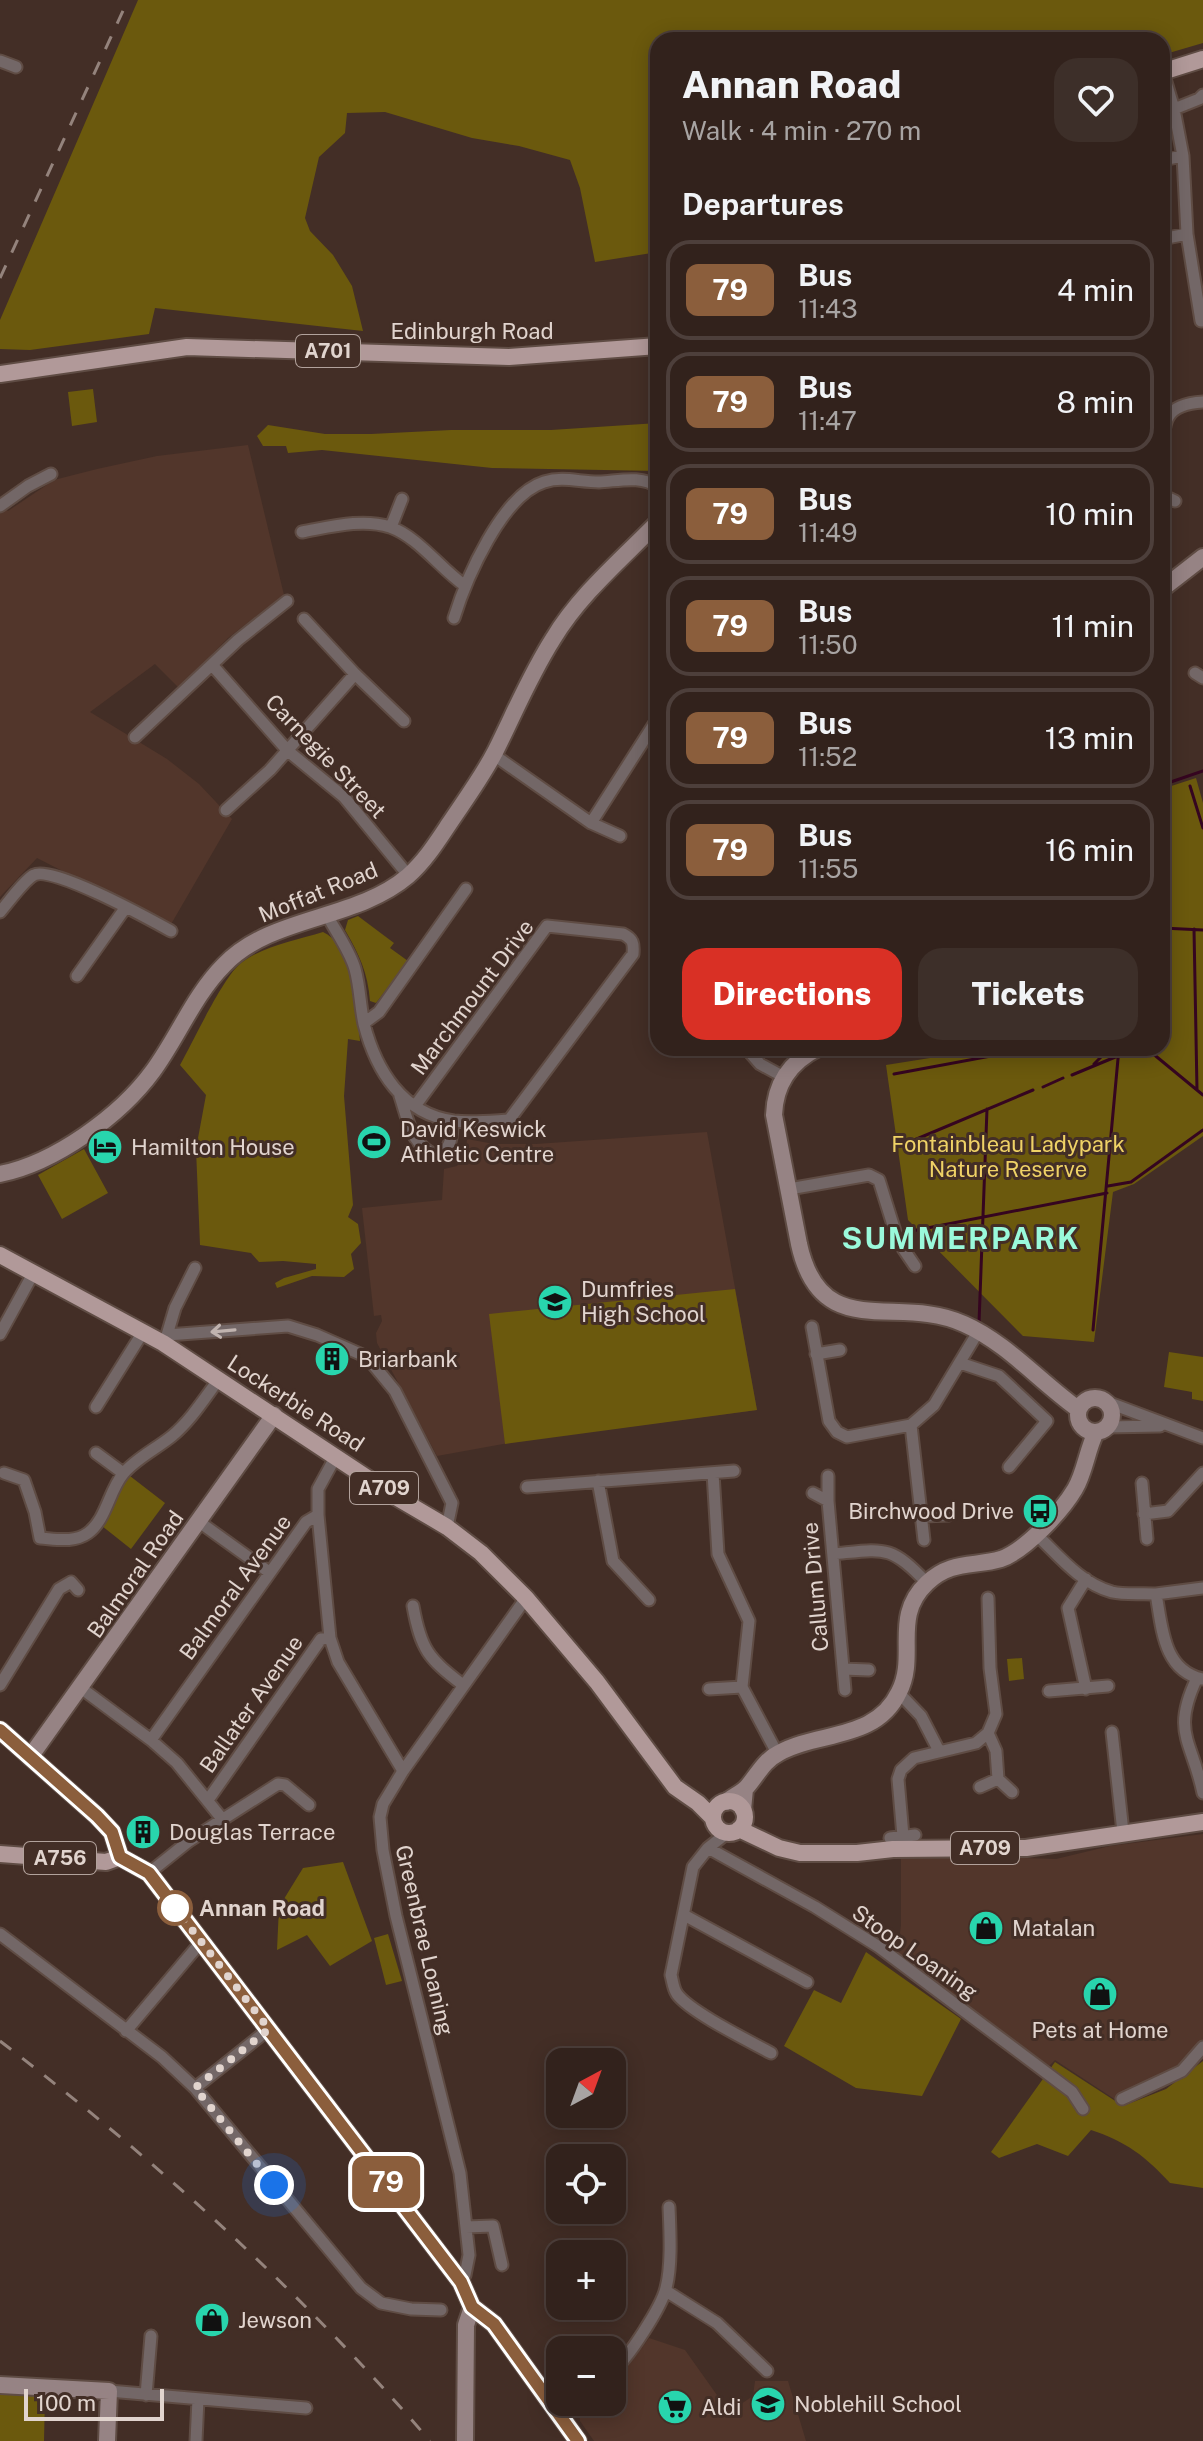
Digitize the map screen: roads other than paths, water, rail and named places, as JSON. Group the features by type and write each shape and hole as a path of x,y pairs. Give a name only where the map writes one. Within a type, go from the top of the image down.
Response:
{"main road":[{"path":"1170,69 1203,59"},
{"name":"Edinburgh Road","path":"0,374 187,347 509,357 650,347"},
{"name":"Lockerbie Road","path":"0,1255 143,1332 165,1339 219,1379 447,1527 481,1553 526,1598 597,1682 675,1787 698,1803 729,1818"},
{"path":"0,1730 64,1785 112,1832 120,1857 149,1873 461,2282 472,2307 494,2324 546,2386"},
{"name":"A709","path":"729,1818 779,1848 800,1853 1026,1848 1203,1822"},
{"name":"A756","path":"0,1854 106,1862 120,1857"},
{"path":"568,2416 578,2441"}],"street":[{"path":"0,61 16,67"},
{"path":"1174,109 1203,95"},
{"path":"1170,97 1183,156 1187,234 1200,290 1201,321"},
{"path":"1170,158 1183,156"},
{"path":"1170,237 1187,234"},
{"path":"1170,414 1174,408 1187,403 1203,402"},
{"path":"0,506 51,474"},
{"path":"454,618 464,585 492,532 518,500 540,483 565,478 595,482 650,482"},
{"path":"391,527 402,499"},
{"path":"1170,499 1175,501"},
{"path":"302,532 347,524 391,527 415,543 464,585"},
{"name":"Moffat Road","path":"0,1174 53,1156 118,1107 153,1071 221,967 235,954 249,944 391,888 408,875 429,853 494,755 541,659 569,615 650,530"},
{"path":"1170,583 1203,557"},
{"path":"135,737 238,640 287,601"},
{"path":"304,619 404,721"},
{"name":"Carnegie Street","path":"213,666 288,751 344,797 408,875"},
{"path":"226,810 288,751 355,674"},
{"path":"591,823 650,731"},
{"path":"494,755 591,823 620,836"},
{"path":"0,912 34,875 43,873 89,889 171,931"},
{"path":"364,1023 379,1012 466,889"},
{"path":"77,976 126,907"},
{"path":"327,915 355,967 364,1023 376,1061 400,1096 415,1106 452,1121 452,1138 447,1150 438,1156 416,1143 400,1096"},
{"name":"Marchmount Drive","path":"415,1106 547,926 630,937 634,943 633,954 509,1120 452,1121"},
{"path":"753,1056 760,1064 784,1077"},
{"path":"805,1056 784,1077 775,1099 774,1115 803,1263 811,1279 835,1302 851,1310 928,1313 965,1324 1078,1409"},
{"path":"789,1189 858,1176 869,1175 879,1180 895,1233 915,1266"},
{"path":"195,1268 175,1308 165,1339 288,1326 367,1357 395,1391 452,1503 447,1527"},
{"path":"0,1334 34,1272"},
{"path":"812,1327 829,1421 837,1432 847,1437 911,1425 934,1405 978,1332"},
{"path":"96,1407 143,1332"},
{"path":"816,1354 840,1350"},
{"path":"960,1363 999,1376 1047,1421 1009,1467"},
{"path":"4,1473 24,1480 40,1538 80,1538 90,1532 123,1473 174,1435 219,1379"},
{"path":"1165,1426 1101,1430 1081,1425 1077,1414 1078,1409 1091,1398 1203,1438"},
{"path":"771,2053 698,2011 674,1991 671,1975 693,1867 760,1768 777,1753 865,1725 884,1712 899,1693 905,1671 905,1626 911,1604 927,1583 961,1565 1001,1559 1036,1534 1076,1487 1101,1430 1112,1418 1107,1402"},
{"name":"Balmoral Road","path":"30,1757 274,1415"},
{"path":"911,1425 924,1540"},
{"path":"96,1453 123,1473"},
{"name":"Balmoral Avenue","path":"151,1740 306,1522 318,1515 318,1489 336,1456"},
{"path":"527,1487 734,1471"},
{"path":"713,1473 718,1554 749,1621 742,1687 777,1753"},
{"path":"1144,1514 1168,1511 1203,1473"},
{"name":"Callum Drive","path":"828,1476 845,1690"},
{"path":"598,1481 613,1561 649,1600"},
{"path":"1142,1483 1147,1539"},
{"name":"Callum Drive","path":"813,1493 828,1501"},
{"path":"318,1515 330,1638 338,1662 403,1771"},
{"path":"923,1516 949,1515"},
{"path":"198,1521 269,1572"},
{"path":"1036,1534 1086,1579 1114,1592 1156,1594 1203,1588"},
{"path":"833,1554 886,1551 906,1562 927,1583"},
{"path":"1086,1579 1068,1608 1086,1689"},
{"path":"0,1685 59,1589 71,1582 78,1590"},
{"path":"1156,1594 1164,1643 1170,1657 1182,1669 1200,1678 1186,1701 1183,1722 1203,1793"},
{"name":"Greenbrae Loaning","path":"461,2282 469,2255 460,2173 396,1916 380,1817 383,1804 403,1771 526,1598"},
{"path":"903,1836 898,1779 901,1770 914,1758 976,1743 988,1733 996,1714 988,1598"},
{"path":"413,1606 418,1636 432,1661 463,1685"},
{"path":"973,1626 989,1625"},
{"name":"Ballater Avenue","path":"208,1800 321,1639 330,1638"},
{"name":"Callum Drive","path":"843,1669 869,1670"},
{"path":"1049,1691 1108,1686"},
{"path":"709,1689 742,1687"},
{"path":"81,1688 177,1763 223,1820"},
{"path":"899,1693 921,1716 939,1751"},
{"path":"1112,1732 1123,1832"},
{"path":"988,1733 996,1751 998,1779 1012,1792"},
{"path":"980,1787 998,1779"},
{"path":"149,1873 278,1784 285,1785 309,1805"},
{"name":"Stoop Loaning","path":"708,1848 815,1907 879,1947 1072,2092 1083,2109"},
{"path":"684,1915 807,1982"},
{"path":"0,1934 162,2057 195,2088 361,2288 381,2303 441,2310"},
{"path":"126,2031 201,1942"},
{"path":"195,2088 269,2029"},
{"path":"1122,2099 1182,2071 1203,2047"},
{"path":"626,2357 666,2291 669,2207"},
{"path":"466,2227 493,2226 502,2265"},
{"path":"666,2291 717,2323 767,2371"},
{"path":"465,2441 466,2325 472,2307"},
{"path":"146,2395 151,2336"},
{"path":"0,2385 306,2408"},
{"path":"107,2441 109,2391"},
{"path":"196,2441 198,2399"}],"waterway":[{"path":"1170,782 1203,771"},
{"path":"1190,786 1203,828"},
{"path":"1170,928 1203,930"},
{"path":"1194,929 1197,1090"},
{"path":"894,1074 991,1056"},
{"path":"1094,1064 1102,1056"},
{"path":"1072,1075 1118,1056"},
{"path":"1093,1330 1118,1056"},
{"path":"1156,1056 1203,1095"},
{"path":"1043,1087 1063,1078"},
{"path":"900,1146 1033,1090"},
{"path":"979,1323 987,1109"},
{"path":"1108,1186 1131,1182 1203,1130"},
{"path":"912,1231 1107,1193"}],"railway":[{"path":"0,278 128,0"},
{"path":"0,2041 115,2133 226,2230 330,2332 430,2441"}],"place":[{"name":"David Keswick Athletic Centre","path":"374,1142"},
{"name":"Hamilton House","path":"105,1147"},
{"name":"Dumfries High School","path":"555,1302"},
{"name":"Briarbank","path":"332,1359"},
{"name":"Birchwood Drive","path":"1040,1511"},
{"name":"Douglas Terrace","path":"143,1832"},
{"name":"Annan Road","path":"175,1908"},
{"name":"Matalan","path":"986,1928"},
{"name":"Pets at Home","path":"1100,1994"},
{"name":"Jewson","path":"212,2320"},
{"name":"Noblehill School","path":"768,2404"},
{"name":"Aldi","path":"675,2407"}],"district":[{"name":"SUMMERPARK","path":"961,1238"}],"park label":[{"name":"Fontainbleau Ladypark Nature Reserve","path":"1008,1156"}]}
